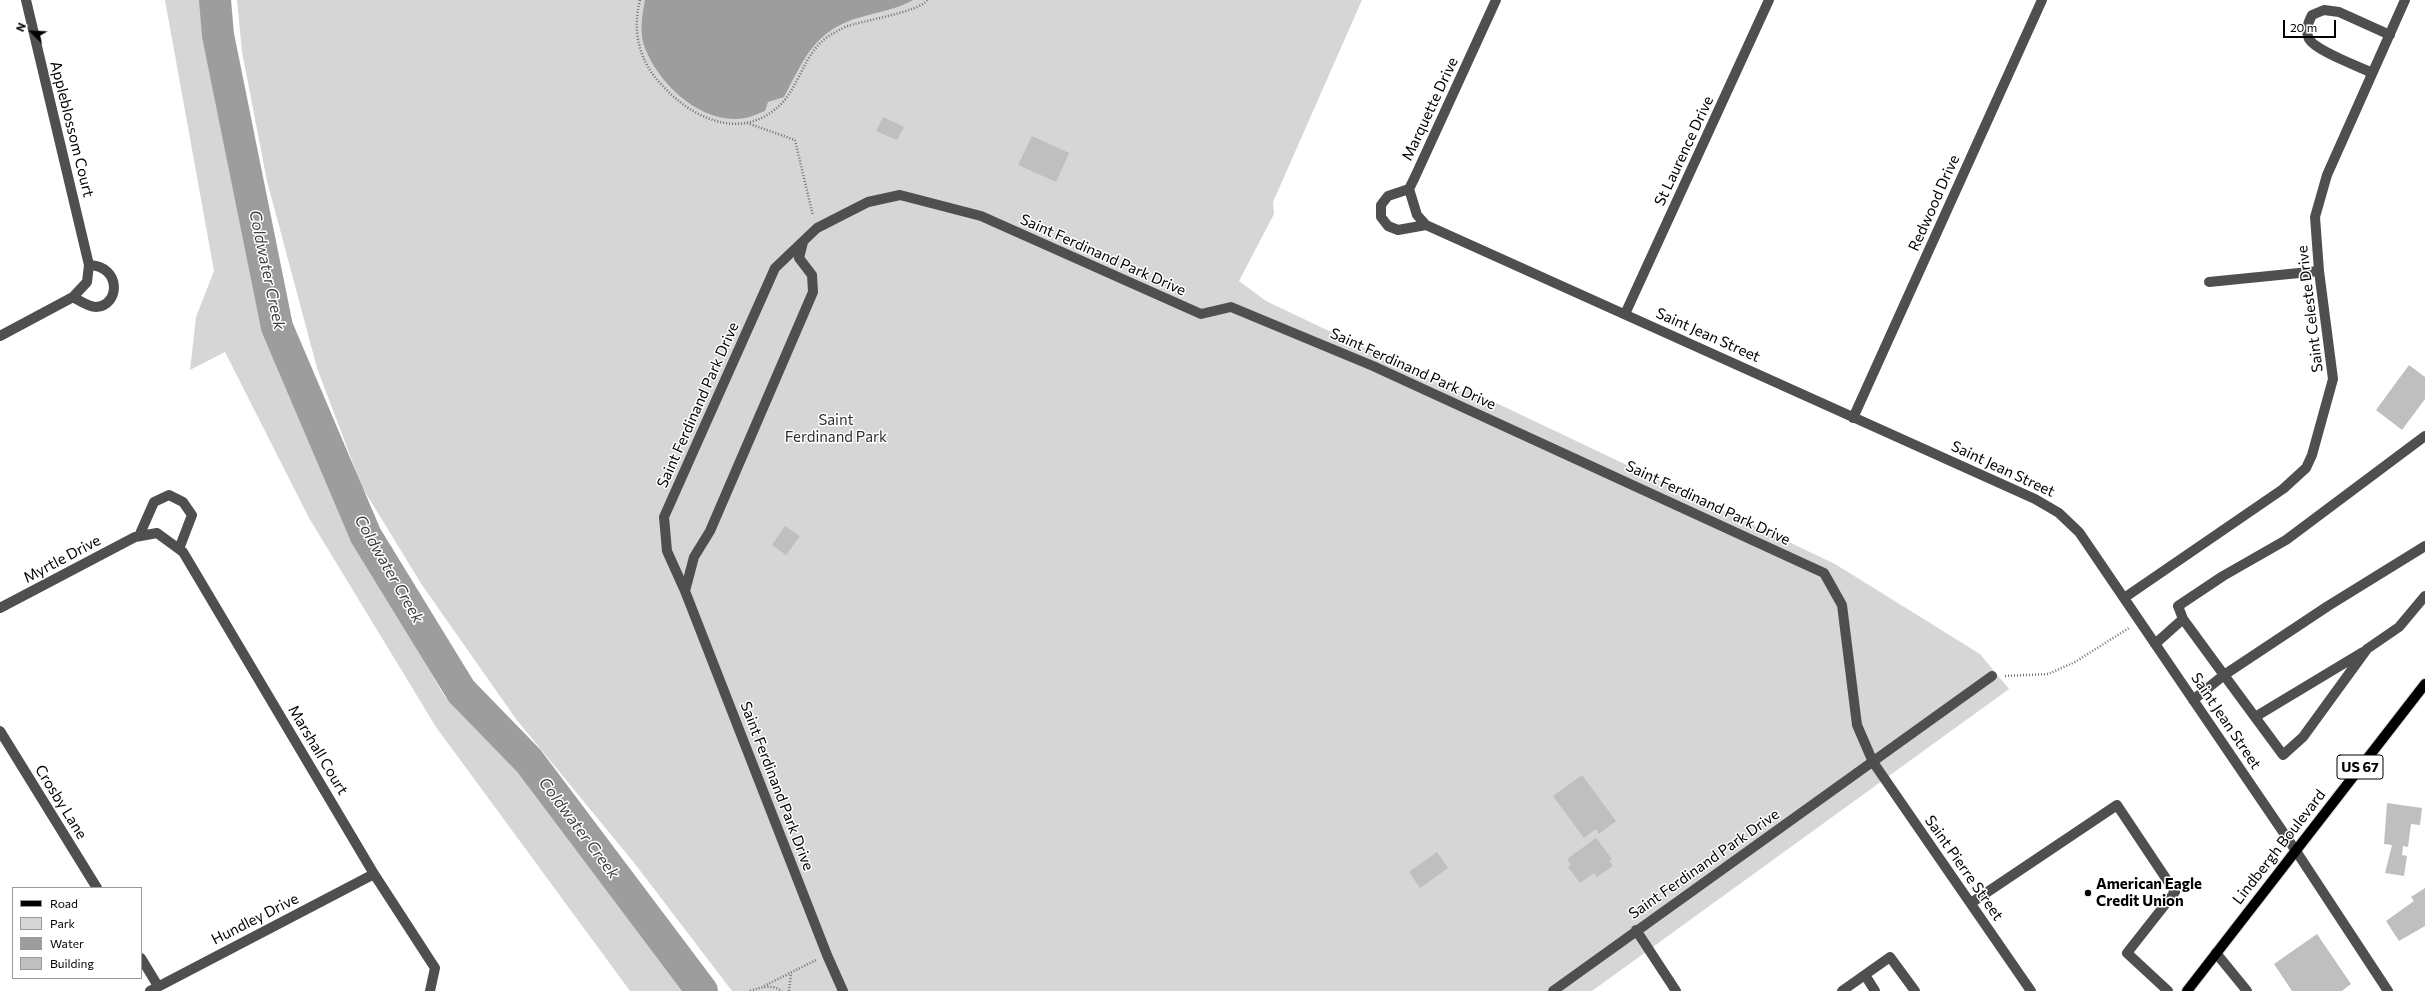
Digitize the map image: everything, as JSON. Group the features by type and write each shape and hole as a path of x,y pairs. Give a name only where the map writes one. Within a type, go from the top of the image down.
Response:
{"main road":[{"name":"Lindbergh Boulevard","path":"2187,991 2425,684"}],"street":[{"name":"Appleblossom Court","path":"26,0 89,265 87,282 73,297"},
{"name":"Marquette Drive","path":"1409,189 1496,0"},
{"name":"St Laurence Drive","path":"1625,314 1769,0"},
{"name":"Redwood Drive","path":"1853,418 2042,0"},
{"name":"Saint Celeste Drive","path":"2124,598 2283,489 2306,468 2318,441 2333,379 2319,271 2315,217 2327,175 2406,0"},
{"path":"2372,73 2321,48 2309,39 2307,26 2312,15 2324,10 2338,12 2390,35"},
{"path":"1409,189 1417,215 1426,225 1398,230 1388,226 1381,217 1381,205 1388,196 1409,189"},
{"name":"Saint Ferdinand Park Drive","path":"843,991 826,955 685,591 667,551 664,516 775,268 817,228 868,202 900,195 981,216 1201,314 1231,307 1373,366 1824,573 1842,605 1857,725 1873,762"},
{"name":"Saint Jean Street","path":"1426,225 2035,499 2059,513 2079,532 2296,851 2388,991"},
{"path":"685,591 694,557 710,531 813,292 812,275 799,258 802,242"},
{"path":"0,336 73,297 95,307 103,306 112,298 114,287 107,270 99,266 89,265"},
{"path":"2209,282 2319,271"},
{"path":"2367,650 2304,738 2283,756 2183,619 2178,606 2223,576 2286,540 2425,436"},
{"path":"139,536 154,502 169,495 183,502 192,514 179,549"},
{"name":"Myrtle Drive","path":"0,608 139,536 157,533"},
{"name":"Marshall Court","path":"157,533 179,549 374,874 435,968 430,991"},
{"path":"2193,700 2224,675 2328,606 2425,546"},
{"path":"2255,716 2367,650 2399,627 2425,596"},
{"path":"2155,644 2183,619"},
{"name":"Saint Ferdinand Park Drive","path":"1553,991 1992,676"},
{"name":"Crosby Lane","path":"0,731 97,887"},
{"name":"Saint Pierre Street","path":"1873,762 2031,991"},
{"path":"1971,904 2117,805 2175,892 2127,953 2168,991"},
{"name":"Hundley Drive","path":"154,988 374,874"},
{"path":"1636,930 1676,991"},
{"path":"2216,953 2246,991"},
{"path":"1842,991 1890,957 1915,991"},
{"path":"142,960 154,988"},
{"path":"1865,975 1875,991"}],"path":[{"path":"640,0 636,31 642,55 656,79 674,98 704,118 731,125 757,120 782,103 812,53 827,37 846,27 898,13 927,0"},
{"path":"745,122 795,140 817,228"},
{"path":"1992,676 2048,674 2075,662 2140,621"},
{"path":"750,991 764,986 826,955"},
{"path":"789,991 791,973"},
{"path":"764,986 777,988 782,991"}],"green space":[{"path":"165,0 200,0 262,331 347,529 445,697 511,763 683,991 630,991 436,727 309,518 225,352 190,370 196,317 214,271"},
{"name":"Saint Ferdinand Park","path":"237,0 1362,0 1273,202 1274,214 1239,281 1266,301 1457,392 1469,390 1835,564 1980,654 2009,689 1592,991 732,991 635,864 516,719 422,585 362,487 317,368 267,181 242,52"}],"water":[{"path":"645,0 913,0 894,8 861,17 833,29 822,37 805,58 784,97 768,102 765,111 750,117 729,119 714,116 684,100 661,76 652,62 643,42 642,24"}],"building":[{"path":"883,117 904,127 897,140 876,131"},
{"path":"1032,136 1069,153 1056,182 1018,165"},
{"path":"2409,365 2425,377 2425,399 2402,430 2376,410"},
{"path":"785,526 800,536 786,555 772,545"},
{"path":"1582,775 1616,821 1599,834 1596,829 1584,838 1553,796"},
{"path":"2387,803 2422,808 2420,825 2411,824 2408,847 2403,846 2402,855 2407,856 2404,876 2385,873 2392,845 2384,844"},
{"path":"1596,838 1612,859 1609,861 1613,866 1597,877 1594,873 1580,883 1568,867 1571,865 1567,859"},
{"path":"1437,852 1448,868 1420,888 1409,872"},
{"path":"2425,888 2425,926 2399,941 2386,921 2414,901 2411,897"},
{"path":"2317,934 2351,984 2342,991 2292,991 2274,964"}],"waterway":[{"name":"Coldwater Creek","path":"215,0 218,35 277,327 366,536 461,691 529,761 702,991"}],"place":[{"name":"American Eagle Credit Union","path":"2088,893"}]}
